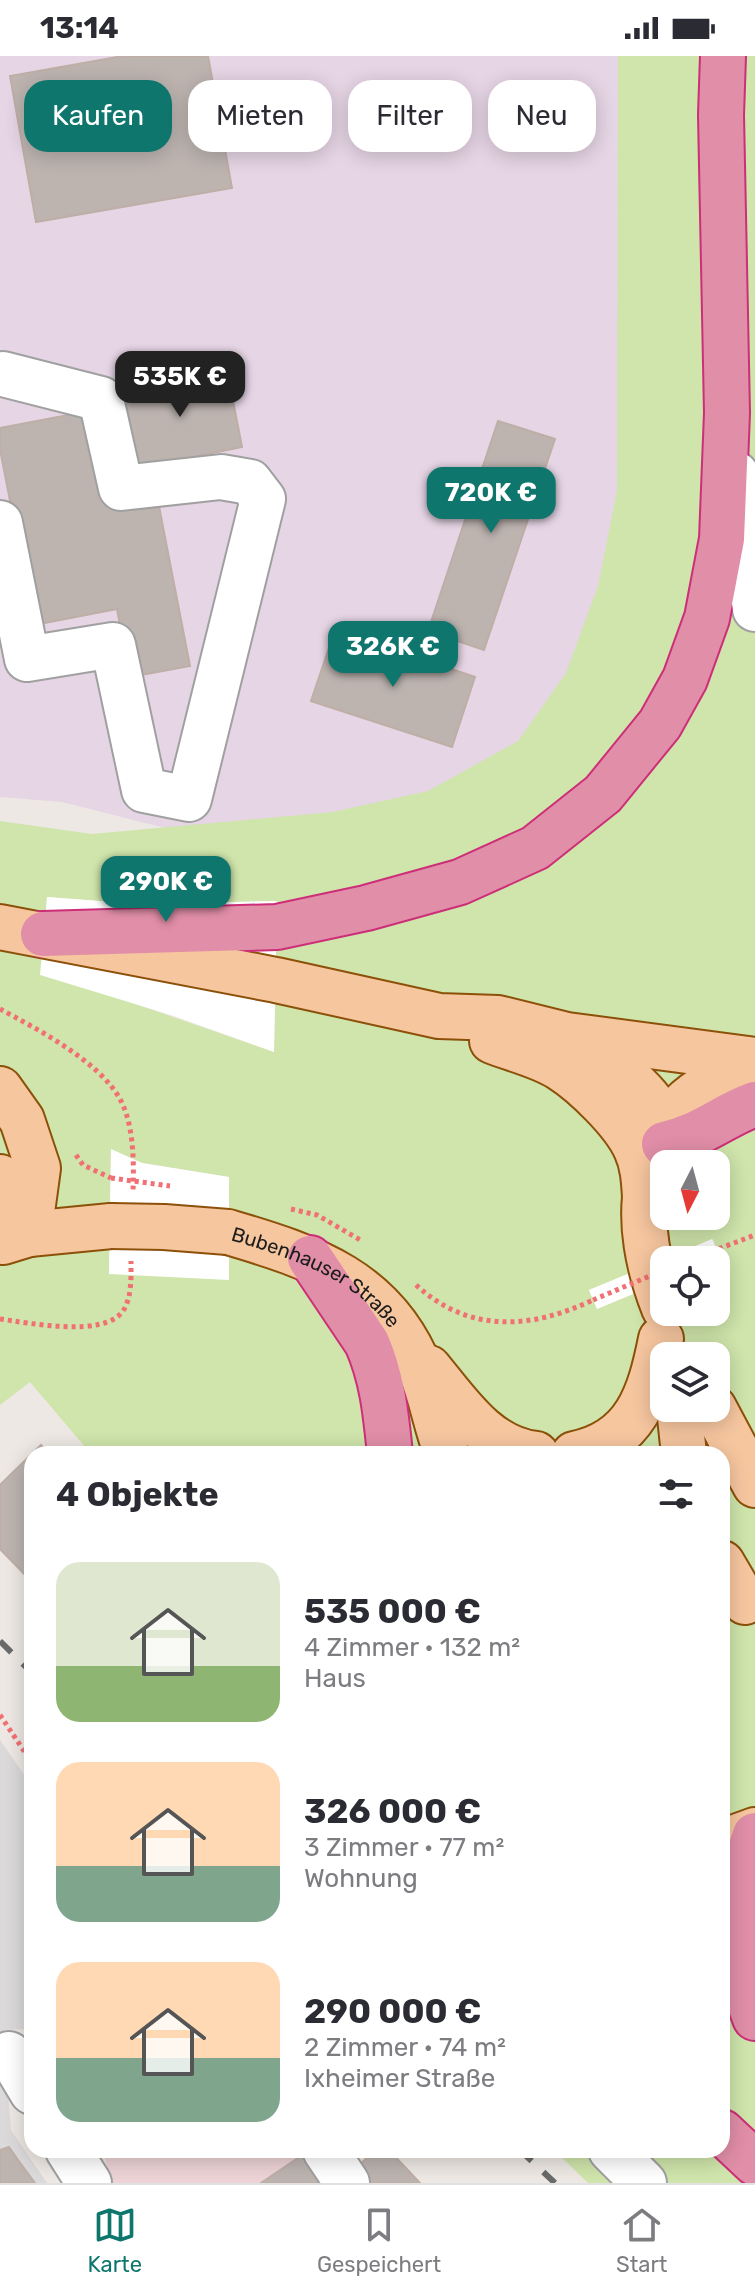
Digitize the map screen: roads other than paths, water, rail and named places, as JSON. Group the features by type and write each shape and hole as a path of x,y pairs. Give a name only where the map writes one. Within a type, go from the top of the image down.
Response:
{"highway":[{"path":"43,934 277,927 366,908 460,882 535,848 603,794 660,724 685,679 707,618 722,539 727,413 721,115 723,56"},
{"path":"648,1142 694,1136 755,1104"},
{"path":"310,1258 367,1343 373,1357 382,1388 389,1446"},
{"path":"755,1833 749,1850 747,1883 755,1962"},
{"path":"730,1950 755,2018"},
{"path":"730,2140 755,2163"}],"main road":[{"path":"0,927 276,980 439,1016 498,1018 567,1035 598,1037 755,1062"},
{"path":"439,1016 560,1068 648,1142 656,1155 645,1198 649,1257 668,1330 647,1396 631,1422 599,1446"},
{"path":"567,1035 612,1065 644,1095 660,1116 648,1142"},
{"path":"648,1142 670,1123 682,1105 755,1062"},
{"path":"0,1089 22,1120 38,1168 14,1238"},
{"path":"0,1177 14,1238"},
{"name":"Bubenhauser Straße","path":"14,1238 111,1226 164,1227 228,1232 310,1258 359,1287 390,1316 410,1346 422,1372 445,1446"},
{"path":"410,1346 483,1430 508,1446"},
{"path":"681,1422 683,1446"},
{"path":"699,1422 701,1446"},
{"path":"721,1422 755,1485"},
{"path":"730,1579 741,1601"},
{"path":"730,1840 755,1833"}],"street":[{"path":"0,523 27,659 113,645 144,790 189,799 263,499 250,482 221,477 121,488 101,399 1,368"},
{"path":"727,413 755,609"},
{"path":"14,2054 24,2075"},
{"path":"73,2158 89,2183"},
{"path":"330,2158 347,2183"},
{"path":"619,2158 644,2183"}],"railway":[{"path":"0,1641 24,1665"},
{"path":"528,2158 555,2183"}]}
